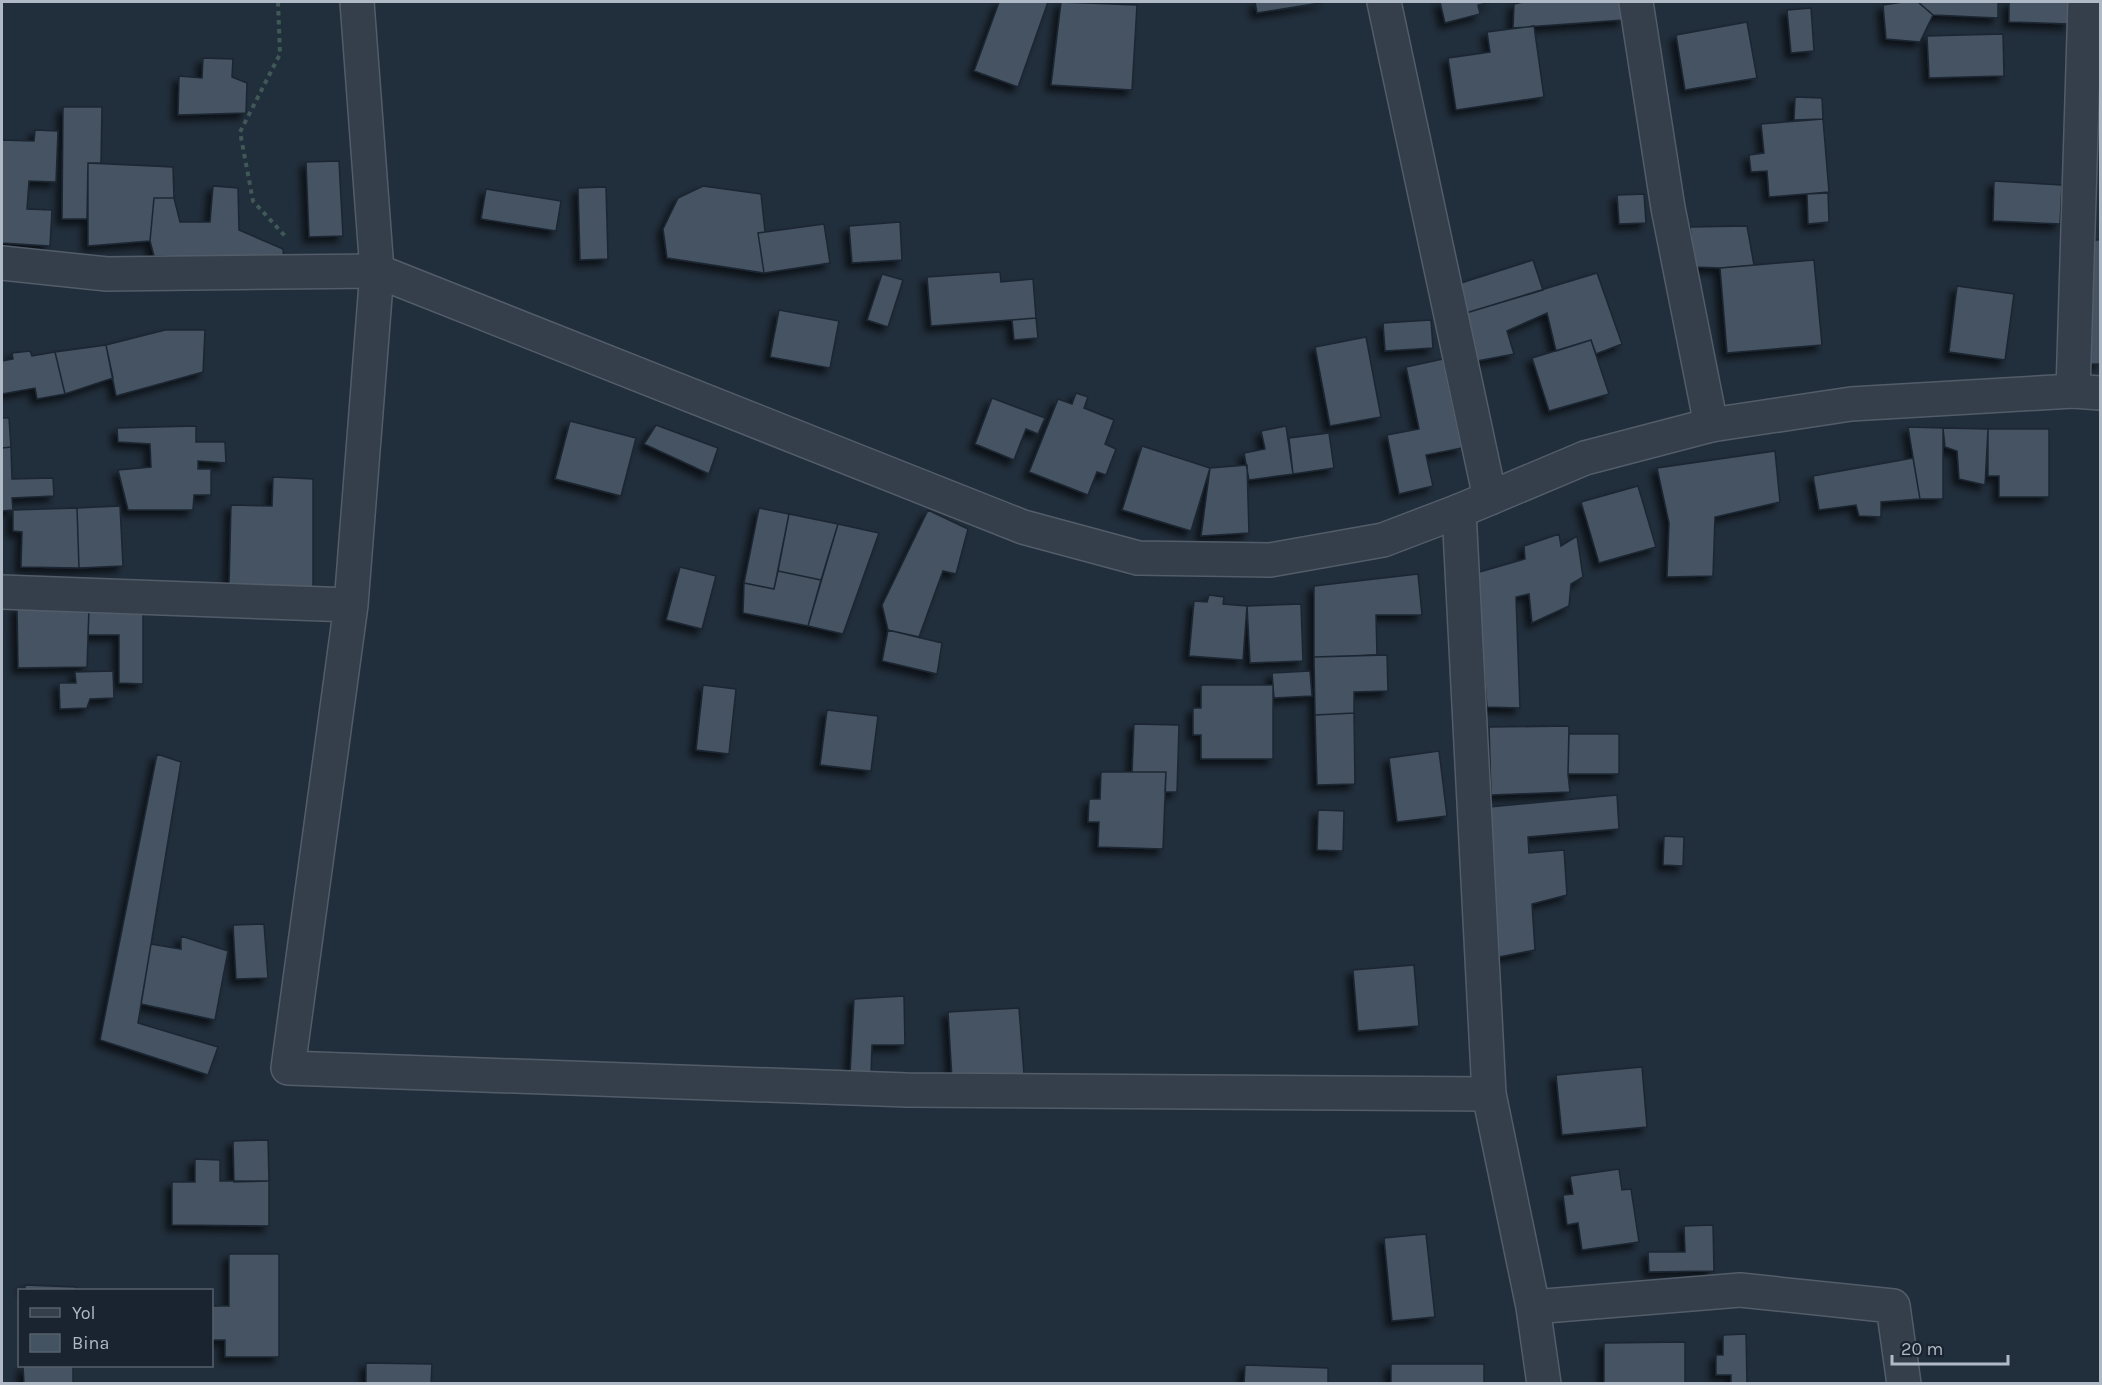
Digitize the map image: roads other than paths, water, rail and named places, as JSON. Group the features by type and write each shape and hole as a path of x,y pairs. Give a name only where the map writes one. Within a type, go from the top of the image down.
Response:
{"street":[{"path":"357,2 377,271 351,605 288,1068 907,1090 1489,1094"},
{"path":"1384,2 1490,498"},
{"path":"1636,2 1668,208 1711,425"},
{"path":"2,263 107,274 377,271 1023,527 1138,558 1270,560 1383,540 1459,512 1585,458 1711,425 1851,404 2087,392 2085,2"},
{"path":"1459,512 1489,1094 1533,1307 1544,1383"},
{"path":"2,592 351,605"},
{"path":"1533,1307 1740,1290 1893,1306 1904,1383"}]}
